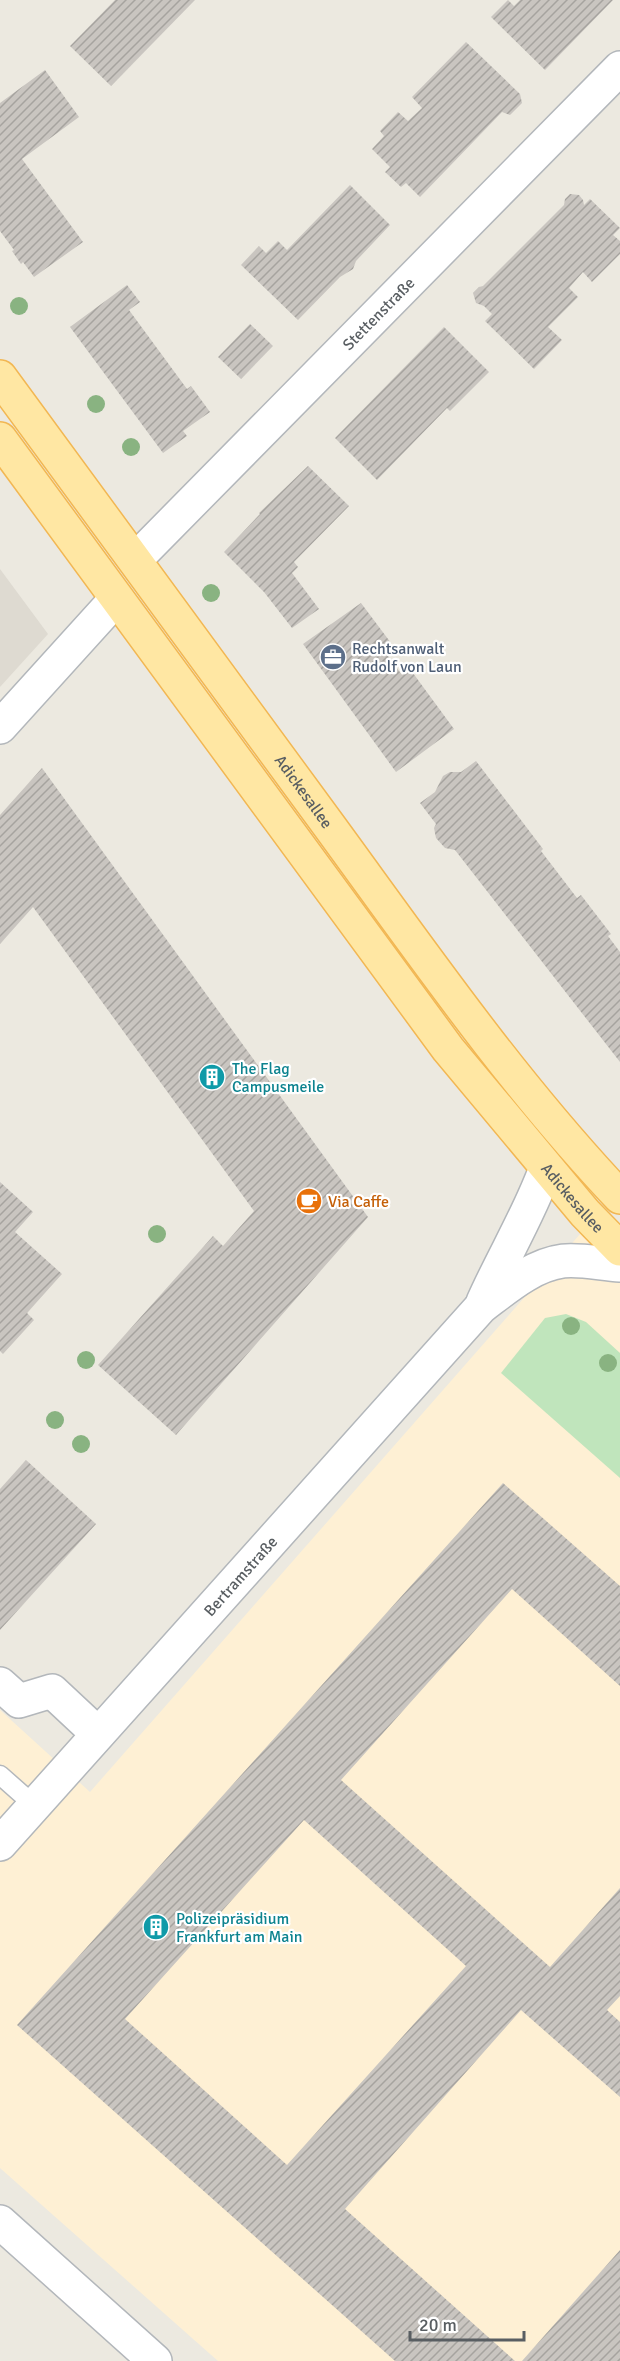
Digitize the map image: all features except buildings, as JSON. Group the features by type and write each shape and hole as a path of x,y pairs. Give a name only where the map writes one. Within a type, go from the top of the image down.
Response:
{"main road":[{"name":"Adickesallee","path":"0,377 136,559 447,987 501,1058 620,1197"},
{"name":"Adickesallee","path":"0,439 448,1049 546,1168 620,1249"}],"street":[{"name":"Stettenstraße","path":"136,559 620,68"},
{"path":"0,727 116,599"},
{"name":"Bertramstraße","path":"481,1307 499,1266 514,1242 533,1203 546,1168"},
{"name":"Bertramstraße","path":"0,1844 481,1307 513,1283 547,1264 565,1261 620,1265"},
{"path":"0,1684 19,1701 52,1691 98,1734"},
{"path":"0,2222 156,2361"}],"lane":[{"path":"0,1775 35,1806"}],"shaded area":[{"path":"0,569 48,634 0,687"},
{"path":"581,1233 620,1278 620,2361 218,2361 0,2168 0,1710 90,1792"}],"green space":[{"path":"566,1314 586,1322 620,1353 620,1478 501,1373 545,1318"}],"place":[{"name":"Rechtsanwalt Rudolf von Laun","path":"333,657"},
{"name":"The Flag Campusmeile","path":"212,1077"},
{"name":"Via Caffe","path":"309,1201"},
{"name":"Polizeipräsidium Frankfurt am Main","path":"156,1927"}]}
